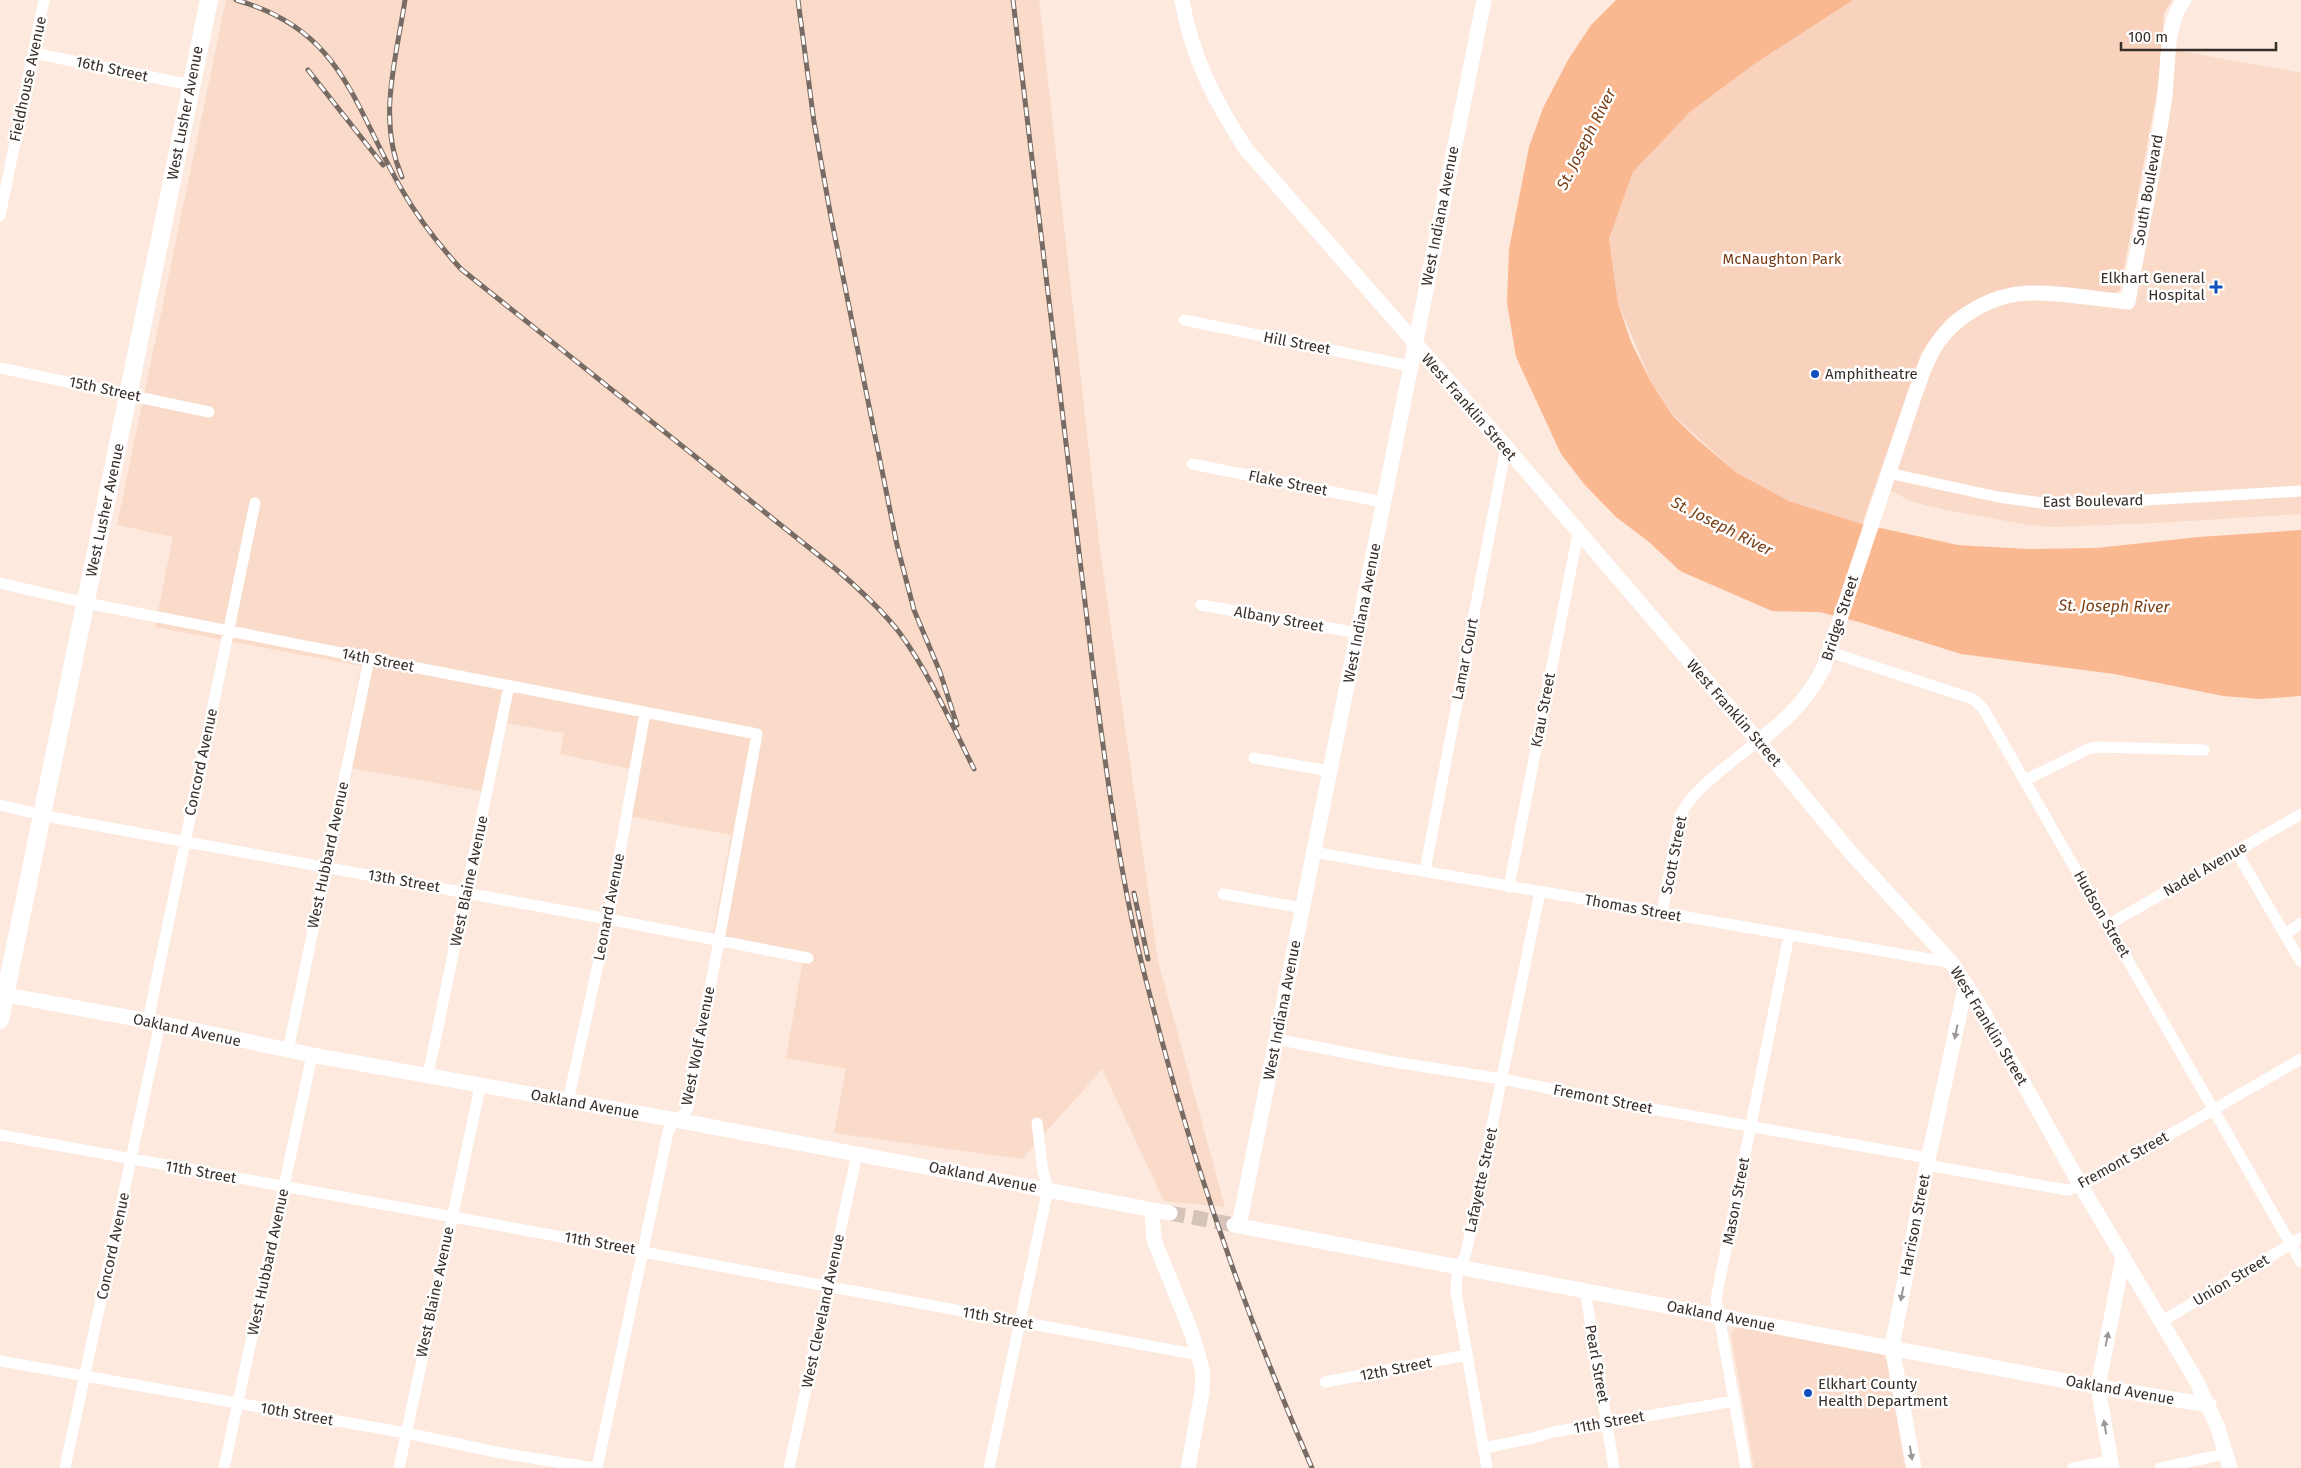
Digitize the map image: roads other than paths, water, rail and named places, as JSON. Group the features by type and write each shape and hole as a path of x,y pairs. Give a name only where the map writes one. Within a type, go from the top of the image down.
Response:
{"main road":[{"name":"West Lusher Avenue","path":"0,1020 3,995 86,603 209,0"}],"street":[{"name":"Fieldhouse Avenue","path":"0,216 44,0"},
{"name":"West Franklin Street","path":"1182,0 1186,25 1207,84 1246,149 1414,344 1506,447 1852,853 1952,963 1966,984 2209,1405 2228,1461"},
{"name":"West Indiana Avenue","path":"1237,1226 1303,908 1484,0"},
{"name":"South Boulevard","path":"1888,473 1932,352 1949,330 1974,309 1993,300 2027,293 2128,302 2164,105 2171,28 2182,2"},
{"name":"16th Street","path":"33,53 191,86"},
{"name":"Hill Street","path":"1184,320 1410,366"},
{"name":"15th Street","path":"0,368 209,412"},
{"name":"Lamar Court","path":"1425,872 1506,447"},
{"name":"Flake Street","path":"1192,464 1383,502"},
{"name":"East Boulevard","path":"1888,473 1998,497 2050,504 2301,491"},
{"name":"Bridge Street","path":"1758,741 1787,718 1802,703 1816,683 1832,646 1888,473"},
{"name":"Concord Avenue","path":"65,1468 131,1159 185,841 255,503"},
{"name":"Krau Street","path":"1510,887 1578,533"},
{"name":"14th Street","path":"0,583 86,603 757,734"},
{"name":"Albany Street","path":"1201,605 1358,633"},
{"name":"Hudson Street","path":"1832,646 1973,699 1983,708 2301,1262"},
{"name":"West Hubbard Avenue","path":"288,1051 369,658"},
{"name":"West Blaine Avenue","path":"428,1075 509,686"},
{"name":"Leonard Avenue","path":"568,1101 608,919 645,713"},
{"name":"West Wolf Avenue","path":"595,1468 668,1132 670,1126 688,1108 757,734"},
{"name":"Scott Street","path":"1662,913 1680,816 1684,807 1698,792 1758,741"},
{"path":"2025,780 2088,749 2098,747 2204,750"},
{"path":"1254,758 1330,772"},
{"name":"13th Street","path":"0,805 56,818 608,919 718,942 808,958"},
{"name":"Nadel Avenue","path":"2108,925 2301,814"},
{"path":"2236,851 2301,962"},
{"name":"Thomas Street","path":"1313,852 1952,963"},
{"name":"Lafayette Street","path":"1487,1468 1455,1287 1457,1273 1466,1253 1540,892"},
{"path":"1223,894 1303,908"},
{"path":"2285,934 2301,923"},
{"name":"Mason Street","path":"1746,1468 1716,1299 1790,935"},
{"name":"Harrison Street","path":"1914,1468 1892,1347 1928,1161 1966,984"},
{"name":"Oakland Avenue","path":"3,995 154,1022 312,1056 676,1120 1170,1213"},
{"name":"Fremont Street","path":"1276,1039 1751,1126 2067,1190 2081,1186 2301,1059"},
{"name":"West Hubbard Avenue","path":"224,1468 312,1056"},
{"name":"West Blaine Avenue","path":"399,1468 480,1087"},
{"path":"989,1468 1048,1190 1043,1172 1037,1123"},
{"name":"11th Street","path":"0,1135 451,1218 643,1250 828,1287 1199,1355"},
{"name":"West Cleveland Avenue","path":"789,1468 857,1154"},
{"path":"1152,1210 1154,1240 1199,1355 1202,1372 1202,1392 1188,1468"},
{"name":"Oakland Avenue","path":"1237,1226 1460,1266 2098,1387 2209,1405"},
{"name":"Union Street","path":"2162,1322 2301,1238"},
{"path":"2073,1468 2112,1465 2098,1387 2123,1256"},
{"name":"Pearl Street","path":"1585,1290 1614,1468"},
{"name":"12th Street","path":"1325,1382 1467,1355"},
{"name":"10th Street","path":"0,1361 406,1433 501,1453 595,1468"},
{"name":"11th Street","path":"1484,1448 1606,1422 1735,1401"},
{"path":"2160,1468 2228,1461"}],"water":[{"name":"St. Joseph River","path":"1616,0 1853,0 1756,63 1690,112 1633,172 1609,239 1618,303 1631,342 1652,384 1673,416 1737,473 1789,501 1862,524 1958,545 2027,549 2096,548 2199,537 2301,530 2301,696 2259,699 2223,696 2114,674 1961,654 1859,622 1819,612 1772,611 1680,571 1649,542 1616,517 1584,484 1561,454 1516,357 1507,303 1509,249 1529,147 1543,108 1568,60 1591,25"}],"tunnel":[{"path":"1170,1213 1234,1225"}],"railway":[{"path":"236,0 272,13 300,30 323,51 341,74 356,100 408,200 429,231 461,269 837,570 877,607 899,632 921,665 974,769"},
{"path":"402,177 395,155 390,111 391,89 405,0"},
{"path":"798,0 814,122 830,212 897,545 914,610 940,672 957,725"},
{"path":"1013,0 1097,701 1115,829 1133,925 1175,1090 1209,1200 1247,1308 1312,1468"},
{"path":"308,70 383,165"},
{"path":"1134,893 1148,959"}],"place":[{"name":"Elkhart General Hospital","path":"2216,287"},
{"name":"Amphitheatre","path":"1815,374"},
{"name":"Elkhart County Health Department","path":"1808,1393"}],"park label":[{"name":"McNaughton Park","path":"1782,259"}]}
